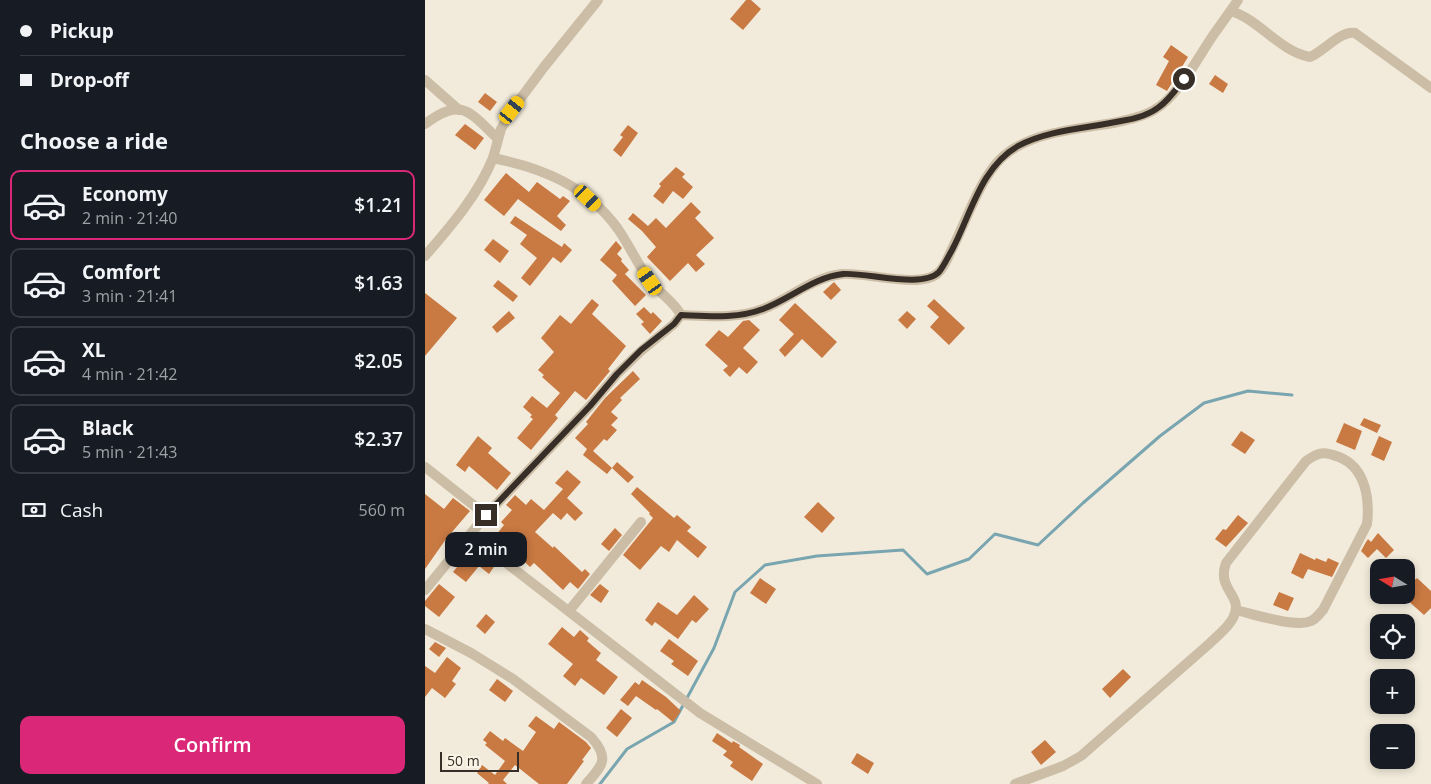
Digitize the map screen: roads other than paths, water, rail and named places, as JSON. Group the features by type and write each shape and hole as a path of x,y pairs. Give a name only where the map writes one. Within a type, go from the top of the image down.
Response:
{"street":[{"path":"425,256 449,228 488,170 493,158 497,138 512,110 598,0"},
{"path":"681,315 724,316 762,310 799,290 840,274 868,275 906,280 929,279 938,273 947,260 986,178 997,162 1008,152 1038,137 1128,120 1153,112 1184,79 1238,0"},
{"path":"1231,11 1252,20 1289,49 1302,56 1310,57 1329,46 1344,33 1355,33 1431,88"},
{"path":"425,80 459,110"},
{"path":"425,124 442,113 459,110 471,114 497,138"},
{"path":"493,158 545,172 575,187 617,227 650,281 675,306 681,315"},
{"path":"425,590 486,515 590,406 617,374 641,350 674,324 681,315"},
{"path":"1015,784 1063,766 1081,756 1209,644 1228,624 1236,610 1235,598 1223,581 1226,563 1306,461 1321,452 1332,454 1354,465 1363,479 1368,514 1367,524 1323,610 1314,620 1301,623 1270,619 1236,610"},
{"path":"425,467 486,515"},
{"path":"569,612 641,522"},
{"path":"471,534 699,713 817,784"},
{"path":"425,629 471,653 513,679 591,737 599,746 604,759 601,767 587,784"}],"waterway":[{"path":"600,784 627,749 674,722 714,648 735,592 765,565 817,556 903,550 927,574 969,559 995,534 1038,545 1160,436 1204,403 1248,391 1292,395"}]}
